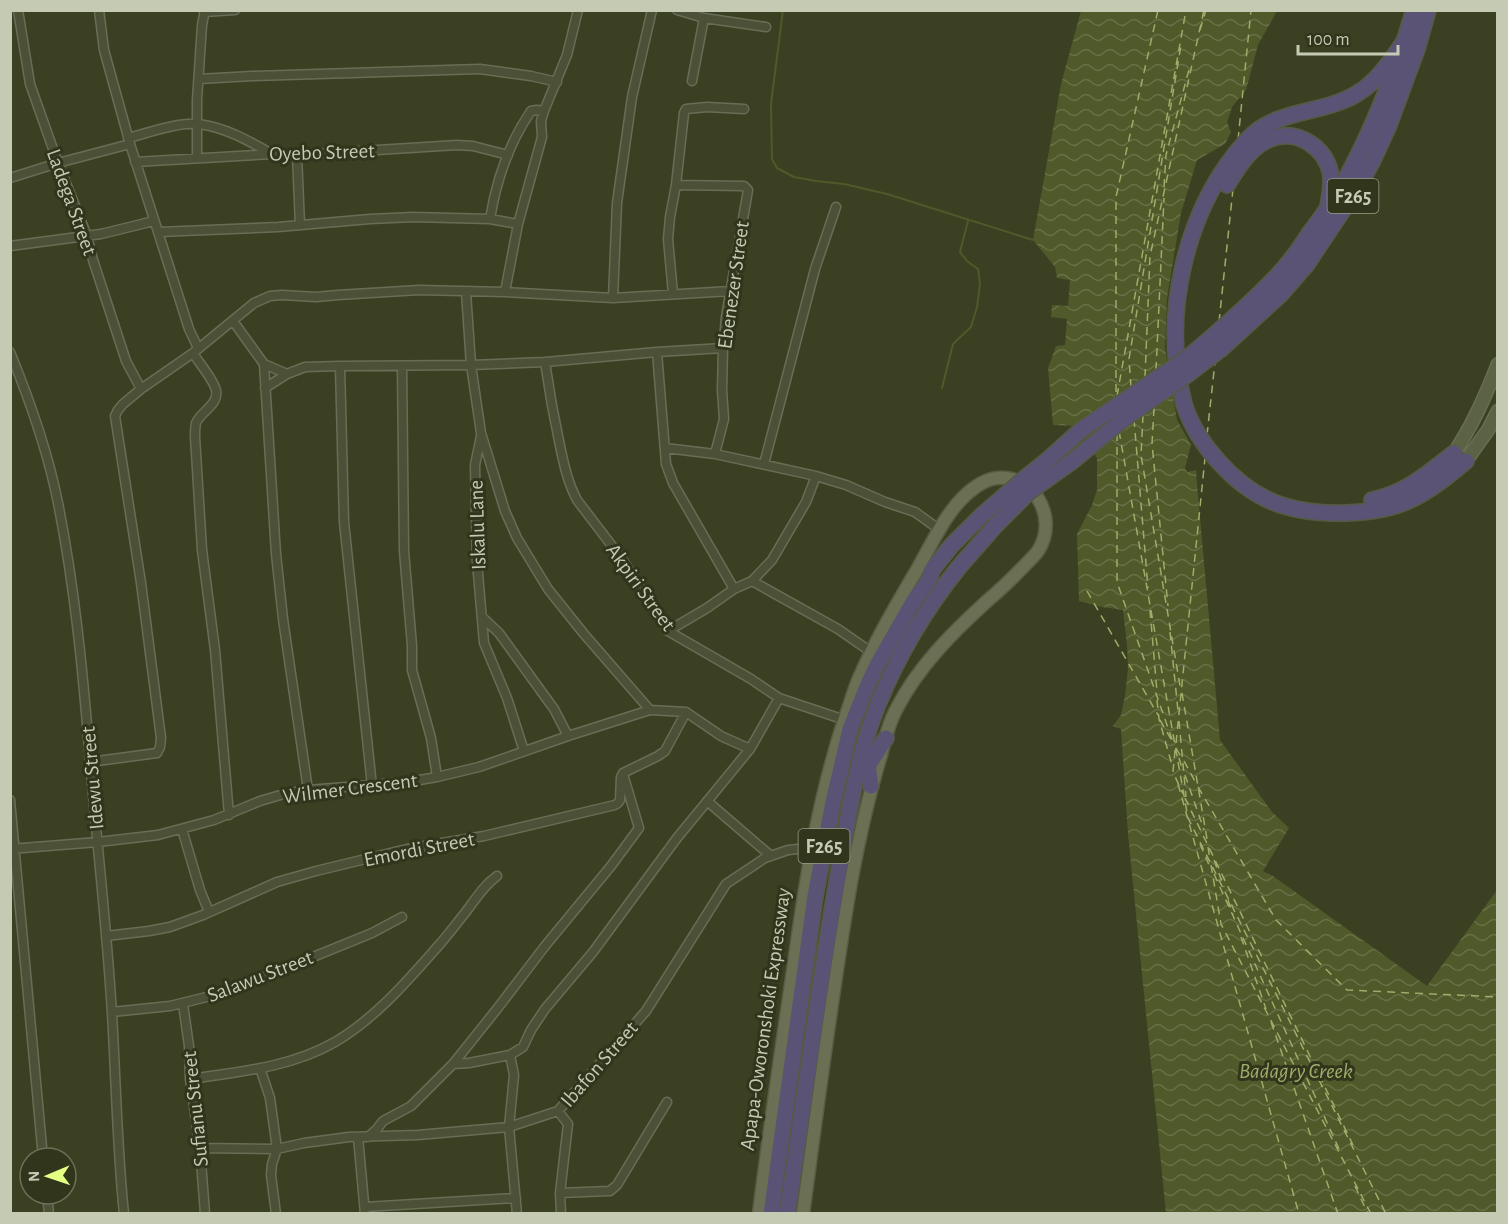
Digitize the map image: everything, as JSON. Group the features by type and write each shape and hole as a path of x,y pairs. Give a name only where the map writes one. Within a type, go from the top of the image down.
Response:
{"highway":[{"name":"Apapa-Oworonshoki Expressway","path":"787,1214 833,904 855,785 877,705 891,674 918,625 959,568 995,526 1029,492 1070,463 1125,418 1188,374 1279,274 1328,209 1342,186 1386,93 1414,10"},
{"name":"Apapa-Oworonshoki Expressway","path":"771,1214 828,801 839,752 868,684 898,626 929,580 932,570 951,546 980,517 1081,430 1186,359 1217,343 1281,294 1306,264 1355,192 1372,162 1396,108 1428,10"},
{"path":"1406,39 1386,68 1358,93 1338,102 1269,123 1248,139 1231,160 1207,199 1191,237 1179,285 1175,316 1175,353 1184,405 1210,452 1229,473 1252,491 1289,508 1319,513 1362,512 1408,501 1440,482 1460,457"},
{"path":"1328,209 1331,181 1323,154 1303,139 1276,136 1251,152 1210,212 1196,251 1188,283 1184,319 1184,345 1190,388 1201,420 1214,442 1231,462 1248,476 1280,495 1311,503 1358,503 1389,496 1460,457"},
{"path":"869,730 866,748 871,786"},
{"path":"855,785 886,738"},
{"path":"828,801 835,781 839,752"}],"main road":[{"name":"Apapa-Oworonshoki Expressway","path":"803,1214 837,968 860,832 871,786 895,711 912,683 937,651 967,619 1012,579 1038,551 1044,536 1046,520 1044,509 1025,483 1001,478 988,479 968,491 957,502 895,608 859,679 845,720 839,752"},
{"name":"Apapa-Oworonshoki Expressway","path":"759,1214 804,897 813,850 828,801"}],"street":[{"name":"Ladega Street","path":"18,10 30,84 87,236 126,361 141,389"},
{"path":"99,10 104,50 135,162 196,350 216,394 214,401 195,425 195,437 202,550 215,650 229,814"},
{"path":"196,157 202,25 205,11 235,10"},
{"path":"506,291 518,224 542,137 543,111 567,55 578,10"},
{"path":"613,298 617,203 632,97 651,10"},
{"path":"677,10 704,18 766,27"},
{"path":"692,81 704,18"},
{"path":"199,80 252,76 480,69 557,82"},
{"path":"673,294 668,239 684,112 686,109 707,107 744,109"},
{"path":"490,219 494,196 508,154 521,125 531,111 543,111"},
{"path":"10,178 178,125 196,124 240,136 272,154"},
{"name":"Oyebo Street","path":"135,162 458,145 508,154"},
{"path":"297,155 300,225"},
{"name":"Ebenezer Street","path":"676,185 744,186 748,190 726,317 722,390 724,419 715,454"},
{"path":"764,464 815,269 836,207"},
{"path":"159,232 413,217 490,219 518,224"},
{"path":"10,246 87,236 154,221"},
{"path":"90,762 156,753 160,747 161,738 141,583 115,416 123,404 141,389 196,350 254,303 270,296 282,295 316,297 419,290 506,291 613,298 731,291"},
{"path":"466,292 471,365 481,434 505,511 548,589 650,710 686,712 721,736 750,749"},
{"path":"232,321 264,364 287,374"},
{"path":"265,388 287,374 305,367 545,362 723,348"},
{"name":"Idewu Street","path":"10,352 13,366 37,426 58,502 74,592 106,936 124,1214"},
{"path":"657,352 666,464 674,483 734,589"},
{"name":"Akpiri Street","path":"545,362 551,403 572,490 622,559 668,631 779,698 845,720"},
{"path":"264,364 276,554 308,790"},
{"path":"1460,457 1497,364"},
{"path":"339,366 344,522 372,786"},
{"path":"402,366 404,551 412,670 431,738 437,777"},
{"path":"1460,457 1488,430 1497,411"},
{"name":"Iskalu Lane","path":"481,434 475,465 477,562 486,648 507,698 524,751"},
{"path":"665,448 715,454 816,476 915,512 940,530"},
{"path":"668,631 734,589 752,581 772,560 806,502 816,476"},
{"path":"752,581 838,628 872,652"},
{"path":"482,617 506,642 554,709 568,736"},
{"path":"453,1064 510,1055 523,1047 545,1009 593,952 677,838 750,749 779,698"},
{"name":"Wilmer Crescent","path":"13,849 158,835 229,814 260,801 308,790 372,786 437,777 479,767 650,710"},
{"path":"516,1198 365,1210 363,1137 377,1129 383,1121 411,1106 453,1064 611,866 639,828 623,773 664,751 686,712"},
{"name":"Emordi Street","path":"106,936 170,927 277,882 316,871 407,849 483,836 615,805 620,800 623,773"},
{"path":"10,800 42,1146"},
{"path":"707,801 771,856"},
{"path":"182,829 200,891 209,912"},
{"name":"Ibafon Street","path":"200,1149 277,1149 349,1137 418,1135 509,1127 558,1111 646,1011 726,884 765,858 788,850 813,850"},
{"path":"190,1079 260,1068 298,1058 334,1042 362,1023 397,991 452,931 481,890 497,876"},
{"name":"Salawu Street","path":"112,1012 155,1009 227,992 372,933 402,917"},
{"name":"Sufianu Street","path":"183,1004 205,1214"},
{"path":"510,1055 514,1075 509,1127 517,1214"},
{"path":"260,1068 270,1098 277,1149 271,1175 276,1214"},
{"path":"560,1193 610,1191 617,1185 667,1102"},
{"path":"558,1111 568,1124 560,1193 561,1214"}],"water":[{"name":"Badagry Creek","path":"1081,11 1277,11 1258,45 1246,90 1232,107 1227,122 1231,132 1225,144 1197,160 1181,213 1167,298 1165,348 1177,420 1191,445 1185,468 1187,472 1196,470 1220,740 1272,812 1289,828 1263,871 1427,986 1497,890 1497,1213 1166,1213 1128,834 1121,729 1113,726 1121,715 1128,668 1123,610 1079,601 1077,534 1097,490 1097,458 1076,426 1053,425 1048,368 1056,346 1065,345 1067,319 1051,317 1052,305 1068,306 1070,280 1057,278 1055,267 1033,240 1061,84"}],"waterway":[{"path":"783,10 771,104 772,159 777,168 794,177 844,184 887,194 1033,240"},
{"path":"942,388 953,344 971,327 977,307 980,283 978,269 960,252 968,221"}],"ferry route":[{"path":"1116,392 1116,197 1158,10"},
{"path":"1117,396 1186,10"},
{"path":"1145,377 1150,256 1204,10"},
{"path":"1200,30 1206,10"},
{"path":"1238,140 1251,10"},
{"path":"1131,387 1129,359 1181,45"},
{"path":"1164,187 1166,155 1190,66"},
{"path":"1219,322 1233,189"},
{"path":"1156,370 1164,198"},
{"path":"1207,435 1215,362"},
{"path":"1154,408 1152,444 1168,606"},
{"path":"1143,415 1141,455 1180,686"},
{"path":"1134,419 1148,588"},
{"path":"1119,431 1188,818 1386,1214"},
{"path":"1117,433 1117,582 1174,745"},
{"path":"1176,743 1205,458"},
{"path":"1087,591 1158,715"},
{"path":"1150,610 1157,692"},
{"path":"1170,632 1178,711"},
{"path":"1182,693 1207,839"},
{"path":"1157,700 1159,719 1172,765"},
{"path":"1160,720 1171,739"},
{"path":"1179,721 1186,797"},
{"path":"1176,748 1181,757"},
{"path":"1175,750 1173,772 1183,794"},
{"path":"1179,758 1182,768"},
{"path":"1184,761 1196,783"},
{"path":"1185,775 1204,830"},
{"path":"1178,784 1299,1214"},
{"path":"1198,787 1276,920 1347,990 1498,997"},
{"path":"1185,798 1353,1145"},
{"path":"1200,844 1210,867"},
{"path":"1208,847 1210,860"},
{"path":"1214,860 1224,887"},
{"path":"1211,865 1221,924 1371,1214"},
{"path":"1214,874 1339,1149"},
{"path":"1228,900 1233,915"},
{"path":"1241,937 1266,1009"},
{"path":"1271,1022 1338,1214"},
{"path":"1355,1186 1368,1214"}]}
